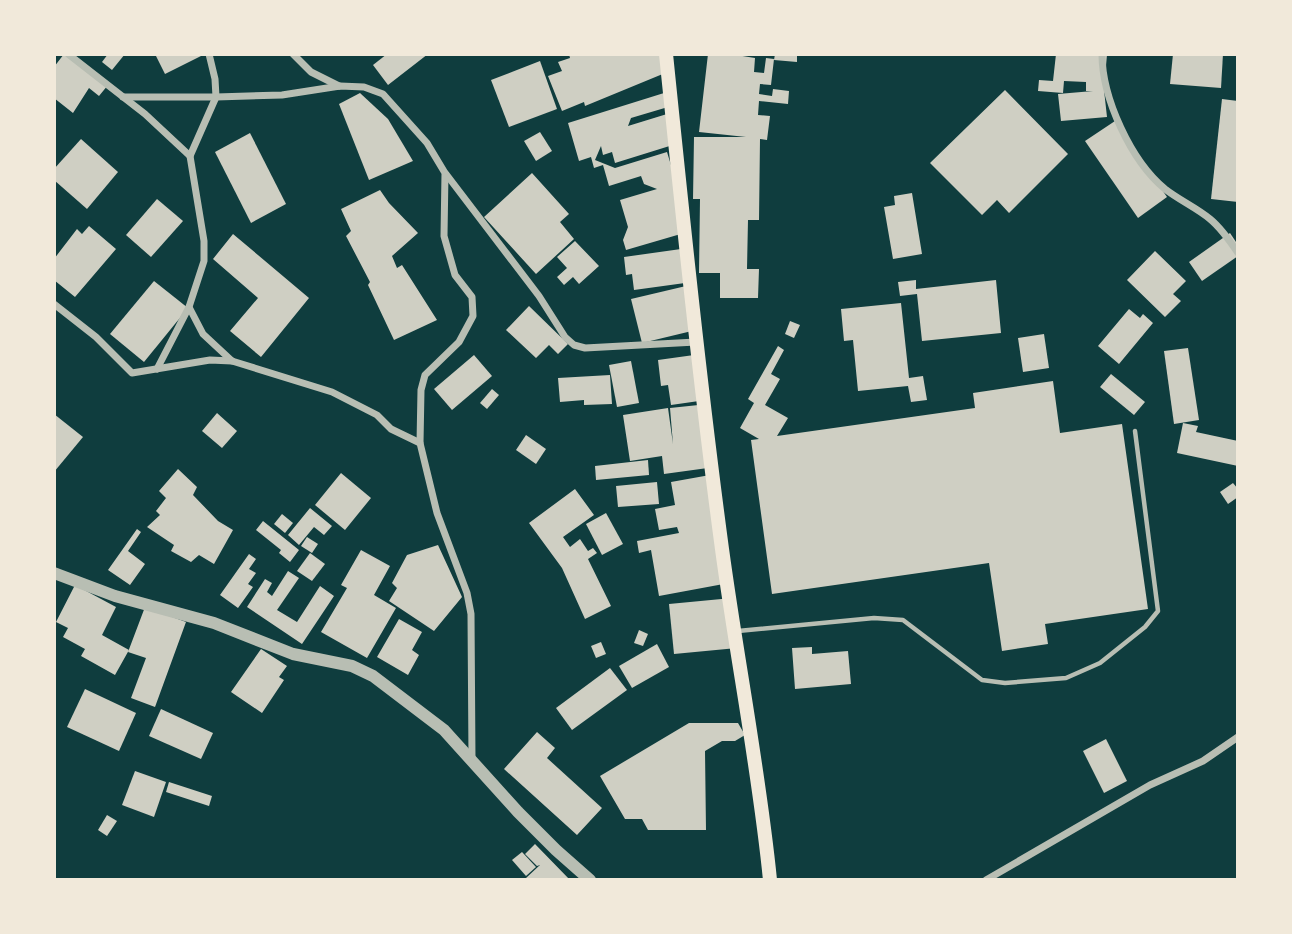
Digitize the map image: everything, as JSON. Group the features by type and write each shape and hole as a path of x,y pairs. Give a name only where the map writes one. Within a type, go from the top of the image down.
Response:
{"main road":[{"path":"666,54 696,342 734,631 762,798 771,880"}],"street":[{"path":"68,54 160,127 190,156"},
{"path":"157,369 189,307 204,261 204,241 190,156 216,97 209,54"},
{"path":"293,54 311,72 340,86"},
{"path":"1102,54 1102,69 1111,102 1126,136 1147,171 1164,188 1211,219 1238,253"},
{"path":"123,97 282,95 340,86 364,87 383,94 426,143 445,173 539,296 565,337 574,345 585,348 696,342"},
{"path":"445,173 444,236 455,275 472,297 473,316 459,342 425,375 421,390 420,443 438,513 467,593 471,614 472,761"},
{"path":"54,304 96,337 128,370 137,373 210,360 232,361 332,392 377,415 391,429 420,443"},
{"path":"189,307 204,334 232,361"},
{"path":"54,573 115,596 214,623 293,654 352,666 373,676 444,730 556,850 590,880"},
{"path":"986,880 1150,785 1203,761 1238,737"}],"lane":[{"path":"734,631 861,619 903,620 982,680 1005,683 1066,678 1100,663 1129,641 1158,611 1135,431"}],"building":[{"path":"64,54 69,54 108,85 99,96 89,88 73,113 54,98 54,67"},
{"path":"108,54 125,54 112,70 102,62"},
{"path":"155,54 205,54 165,74"},
{"path":"387,54 428,54 388,85 373,65"},
{"path":"569,54 664,54 670,71 585,106 584,102 562,111 548,76 562,71 558,62 570,58"},
{"path":"708,54 755,58 754,72 764,73 766,58 774,59 771,85 760,84 759,94 772,96 773,89 789,91 788,104 759,101 758,115 770,116 767,140 760,139 759,220 748,220 747,269 759,269 758,298 720,298 720,273 699,273 700,199 693,199 694,137 746,137 699,132"},
{"path":"775,54 797,54 797,62 774,60"},
{"path":"1056,54 1107,54 1104,90 1107,117 1061,121 1058,94 1093,91 1086,91 1086,82 1064,81 1063,93 1038,91 1039,80 1053,81"},
{"path":"1173,54 1223,54 1221,88 1170,84"},
{"path":"540,61 557,109 509,127 491,80"},
{"path":"1005,90 1068,154 1009,213 997,200 982,215 930,163"},
{"path":"360,93 388,119 413,161 369,180 339,104"},
{"path":"664,93 668,107 631,118 628,126 667,114 676,144 615,163 612,152 603,155 601,146 595,160 615,168 667,152 691,231 626,250 623,240 628,227 620,200 657,189 644,184 641,176 609,186 603,165 594,168 591,157 579,161 568,123"},
{"path":"1222,99 1238,101 1238,202 1211,199"},
{"path":"1115,121 1167,197 1138,218 1085,141"},
{"path":"540,132 552,151 536,161 524,141"},
{"path":"250,133 286,204 251,223 215,152"},
{"path":"81,139 118,172 87,209 54,180 54,169"},
{"path":"532,173 569,214 560,222 574,239 536,274 484,217"},
{"path":"380,190 418,233 392,256 397,268 402,265 437,320 394,340 368,285 370,282 346,236 351,231 341,209"},
{"path":"912,193 922,254 893,259 884,207 895,205 894,196"},
{"path":"157,199 183,221 151,257 126,235"},
{"path":"89,226 116,249 75,297 54,280 54,259 77,229 82,234"},
{"path":"1230,233 1238,245 1238,256 1202,281 1189,262"},
{"path":"233,234 309,298 261,357 230,331 258,298 213,259"},
{"path":"575,241 599,266 579,284 573,277 564,285 557,277 567,268 557,257"},
{"path":"681,249 685,283 634,290 632,274 626,275 624,257"},
{"path":"1155,251 1186,281 1173,294 1181,301 1165,317 1127,280"},
{"path":"916,280 916,289 996,280 1001,333 922,341 917,294 900,296 898,282"},
{"path":"154,281 188,308 144,362 110,334"},
{"path":"686,286 696,330 642,343 631,299"},
{"path":"901,303 909,378 923,376 927,400 911,402 908,386 858,391 853,340 844,341 841,309"},
{"path":"529,306 568,344 558,354 549,345 536,358 506,330"},
{"path":"1129,309 1140,318 1143,314 1153,323 1119,364 1098,346"},
{"path":"790,321 800,325 794,338 785,334"},
{"path":"1044,334 1049,368 1023,372 1018,338"},
{"path":"778,346 784,350 771,374 780,379 765,405 788,418 777,436 975,408 973,393 1053,381 1060,433 1122,424 1148,609 1045,624 1048,644 1002,651 989,563 772,594 751,440 759,439 740,428 754,403 748,399"},
{"path":"1188,348 1199,420 1174,424 1164,351"},
{"path":"474,355 492,376 452,410 434,389"},
{"path":"694,355 699,401 671,405 668,385 661,386 658,360"},
{"path":"631,361 639,403 617,407 609,365"},
{"path":"1111,374 1145,402 1134,415 1100,387"},
{"path":"610,375 612,404 584,405 584,400 560,402 558,378"},
{"path":"492,389 499,395 487,409 480,403"},
{"path":"708,404 715,467 664,474 662,456 630,461 623,415 668,408 673,444 670,408"},
{"path":"217,413 237,431 222,448 202,431"},
{"path":"54,414 83,437 54,472"},
{"path":"1183,423 1198,426 1196,432 1238,441 1238,466 1177,453"},
{"path":"526,435 546,449 536,464 516,450"},
{"path":"648,460 649,475 596,480 595,466"},
{"path":"178,469 197,487 193,495 218,521 233,530 214,564 199,555 191,562 171,551 174,545 147,527 160,515 156,511 166,498 159,491"},
{"path":"341,473 371,498 345,530 315,505"},
{"path":"710,475 729,583 659,596 651,550 639,553 637,541 679,533 677,527 659,530 655,509 675,505 671,482"},
{"path":"657,482 659,504 618,507 616,486"},
{"path":"1233,483 1238,489 1238,497 1228,504 1220,492"},
{"path":"575,489 594,515 563,537 570,547 580,539 588,551 593,548 597,553 588,559 611,606 585,619 562,568 529,523"},
{"path":"310,508 332,526 324,535 314,527 299,545 288,535"},
{"path":"606,513 623,544 602,555 586,524"},
{"path":"282,514 293,523 285,533 274,524"},
{"path":"263,521 299,550 290,562 279,553 281,550 256,530"},
{"path":"137,529 141,532 128,551 145,564 130,585 108,570"},
{"path":"307,537 318,544 312,553 301,546"},
{"path":"438,545 462,597 434,631 389,601 397,588 392,583 407,555"},
{"path":"361,550 390,566 374,595 396,608 367,658 321,632 347,588 341,585"},
{"path":"310,553 325,564 312,581 297,571"},
{"path":"249,554 256,559 249,569 256,573 248,584 253,587 238,608 220,595"},
{"path":"288,571 299,578 277,610 297,622 320,586 334,596 302,644 247,607 265,579 272,583 267,592 272,596"},
{"path":"75,585 116,607 102,635 129,650 115,675 81,656 85,649 63,637 68,628 56,622"},
{"path":"732,598 737,648 674,654 669,604"},
{"path":"145,607 186,622 155,707 131,698 146,658 128,652"},
{"path":"399,619 422,632 412,650 419,655 408,675 377,657"},
{"path":"639,630 648,634 643,646 634,643"},
{"path":"601,642 606,654 596,658 591,646"},
{"path":"657,644 669,667 632,688 619,666"},
{"path":"812,647 812,654 848,651 851,684 795,689 792,648"},
{"path":"261,649 287,666 279,677 284,680 262,713 231,692"},
{"path":"610,668 627,690 572,730 556,708"},
{"path":"85,689 136,713 119,751 67,727"},
{"path":"161,709 213,733 201,759 149,736"},
{"path":"689,723 738,723 745,735 735,741 722,741 705,751 706,830 648,830 642,819 625,819 600,776"},
{"path":"537,732 555,748 547,758 602,808 577,835 504,769"},
{"path":"1106,739 1127,781 1104,793 1083,751"},
{"path":"135,771 166,782 154,817 122,805"},
{"path":"169,782 212,796 209,806 166,792"},
{"path":"107,815 117,821 107,836 98,830"},
{"path":"535,844 570,880 526,878 540,865 537,866 525,854"},
{"path":"522,852 536,867 526,876 512,860"}]}
